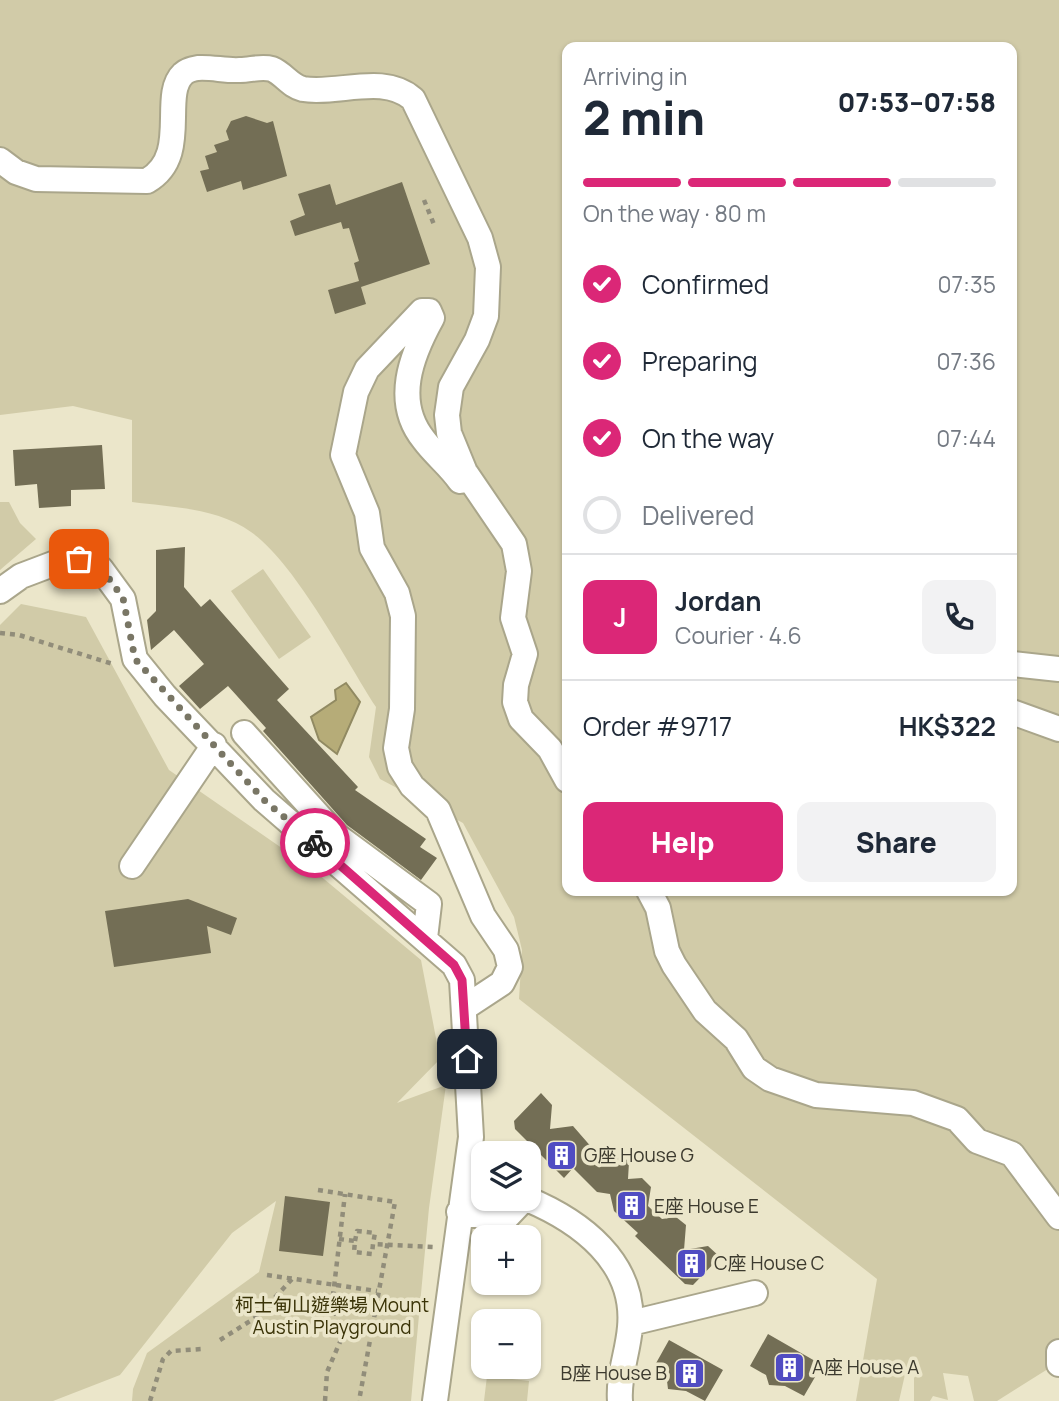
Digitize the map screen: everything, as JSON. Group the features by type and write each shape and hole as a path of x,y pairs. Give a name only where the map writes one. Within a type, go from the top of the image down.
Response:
{"street":[{"path":"0,160 16,172 36,179 147,181 160,170 169,152 175,124 177,83 185,73 197,68 228,71 266,68 304,89 366,87 408,95 428,126 454,189 480,238 488,267 486,316 477,340 453,381 447,415 451,438 478,495 508,532 518,555 513,613 525,657 516,685 517,711 527,727 550,749 562,771"},
{"path":"464,1008 502,983 510,967 506,950 483,916 451,835 438,810 412,786 400,767 396,748 402,709 403,616 397,593 372,548 367,513 343,455 356,392 367,369 422,311 429,311 432,318 409,368 408,411 423,439 449,466 464,490 475,498 478,495"},
{"path":"0,591 21,576 58,562 79,559 102,569 123,598 135,659 264,800 454,965 462,980 471,1137 435,1401"},
{"path":"1017,665 1059,669"},
{"path":"1017,714 1059,729"},
{"path":"244,733 337,836 429,904 425,938"},
{"path":"132,866 214,746"},
{"path":"652,896 658,908 671,960 702,1008 734,1036 754,1068 770,1079 816,1095 913,1103 957,1119 977,1141 1012,1154 1059,1217"},
{"path":"541,1206 578,1224 606,1252 625,1287 631,1323 621,1371 620,1401"},
{"path":"459,1212 504,1220 513,1211"},
{"path":"631,1323 755,1293"},
{"path":"1059,1352 1059,1364"}],"path":[{"path":"424,200 435,227"},
{"path":"0,633 19,635 89,654"},
{"path":"318,1190 395,1202 359,1401"},
{"path":"325,1401 327,1372 343,1335 332,1304 345,1194"},
{"path":"356,1231 375,1233 372,1254 354,1252 355,1241 356,1231"},
{"path":"339,1239 355,1241"},
{"path":"373,1244 454,1247"},
{"path":"267,1275 377,1291"},
{"path":"220,1339 258,1316 292,1279"},
{"path":"149,1401 163,1359 171,1351 202,1349"}],"green space":[{"path":"0,0 1059,0 1059,1362 997,1401 974,1401 968,1376 943,1373 948,1400 933,1396 930,1401 914,1401 914,1378 919,1371 906,1370 899,1401 856,1401 877,1279 519,999 522,950 514,917 463,823 380,779 369,757 376,707 319,614 285,566 251,532 224,518 194,510 132,502 132,420 73,406 0,415"},
{"path":"0,502 9,502 20,523 36,539 0,570"},
{"path":"263,569 311,637 279,659 231,591"},
{"name":"柯士甸山遊樂場 Mount Austin Playground","path":"21,604 86,617 169,770 312,869 421,960 440,1059 397,1103 446,1085 429,1208 411,1401 132,1401 133,1389 147,1353 259,1272 276,1201 232,1233 120,1375 53,1401 0,1401 0,625"},
{"path":"487,1379 529,1381 527,1401 484,1401"}],"shaded area":[{"path":"346,683 360,702 337,754 319,740 311,717 336,700 335,690"}],"building":[{"path":"246,116 267,123 273,121 287,176 243,190 241,181 207,192 200,171 209,169 205,156 217,152 214,145 229,140 226,131 231,121"},
{"path":"402,182 430,264 361,287 366,304 335,314 328,290 359,281 354,263 359,261 349,228 343,229 341,222 295,236 290,221 305,215 298,194 330,184 336,205"},
{"path":"102,445 105,489 71,490 71,506 39,508 37,484 15,486 13,450"},
{"path":"185,547 184,587 201,607 210,599 289,689 277,700 358,787 355,790 426,839 420,847 437,858 421,880 347,825 263,731 266,728 228,686 200,709 179,686 204,664 174,630 151,650 147,620 156,611 156,550"},
{"path":"188,899 237,918 231,935 207,926 211,953 114,967 105,911"},
{"path":"541,1093 552,1105 550,1129 573,1126 600,1157 620,1154 629,1162 628,1179 642,1178 651,1187 648,1206 662,1219 676,1217 686,1225 684,1250 708,1246 720,1257 693,1285 685,1284 635,1236 638,1233 614,1211 610,1194 597,1192 573,1168 564,1178 541,1155 541,1141 527,1141 515,1129 514,1121"},
{"path":"285,1196 330,1202 323,1256 279,1251"},
{"name":"A座 House A","path":"768,1334 822,1365 804,1396 785,1386 769,1385 766,1375 750,1366"},
{"name":"B座 House B","path":"669,1340 723,1370 705,1401 686,1391 668,1389 667,1381 657,1375 661,1369 655,1365"}],"way so far":[{"path":"79,559 102,569 123,598 135,659 165,696 264,800 315,843"}],"place":[{"name":"G座 House G","path":"561,1155"},
{"name":"E座 House E","path":"631,1206"},
{"name":"C座 House C","path":"691,1263"},
{"name":"A座 House A","path":"789,1367"},
{"name":"B座 House B","path":"690,1373"}],"route":[{"path":"315,843 454,965 462,980 467,1059"}]}
